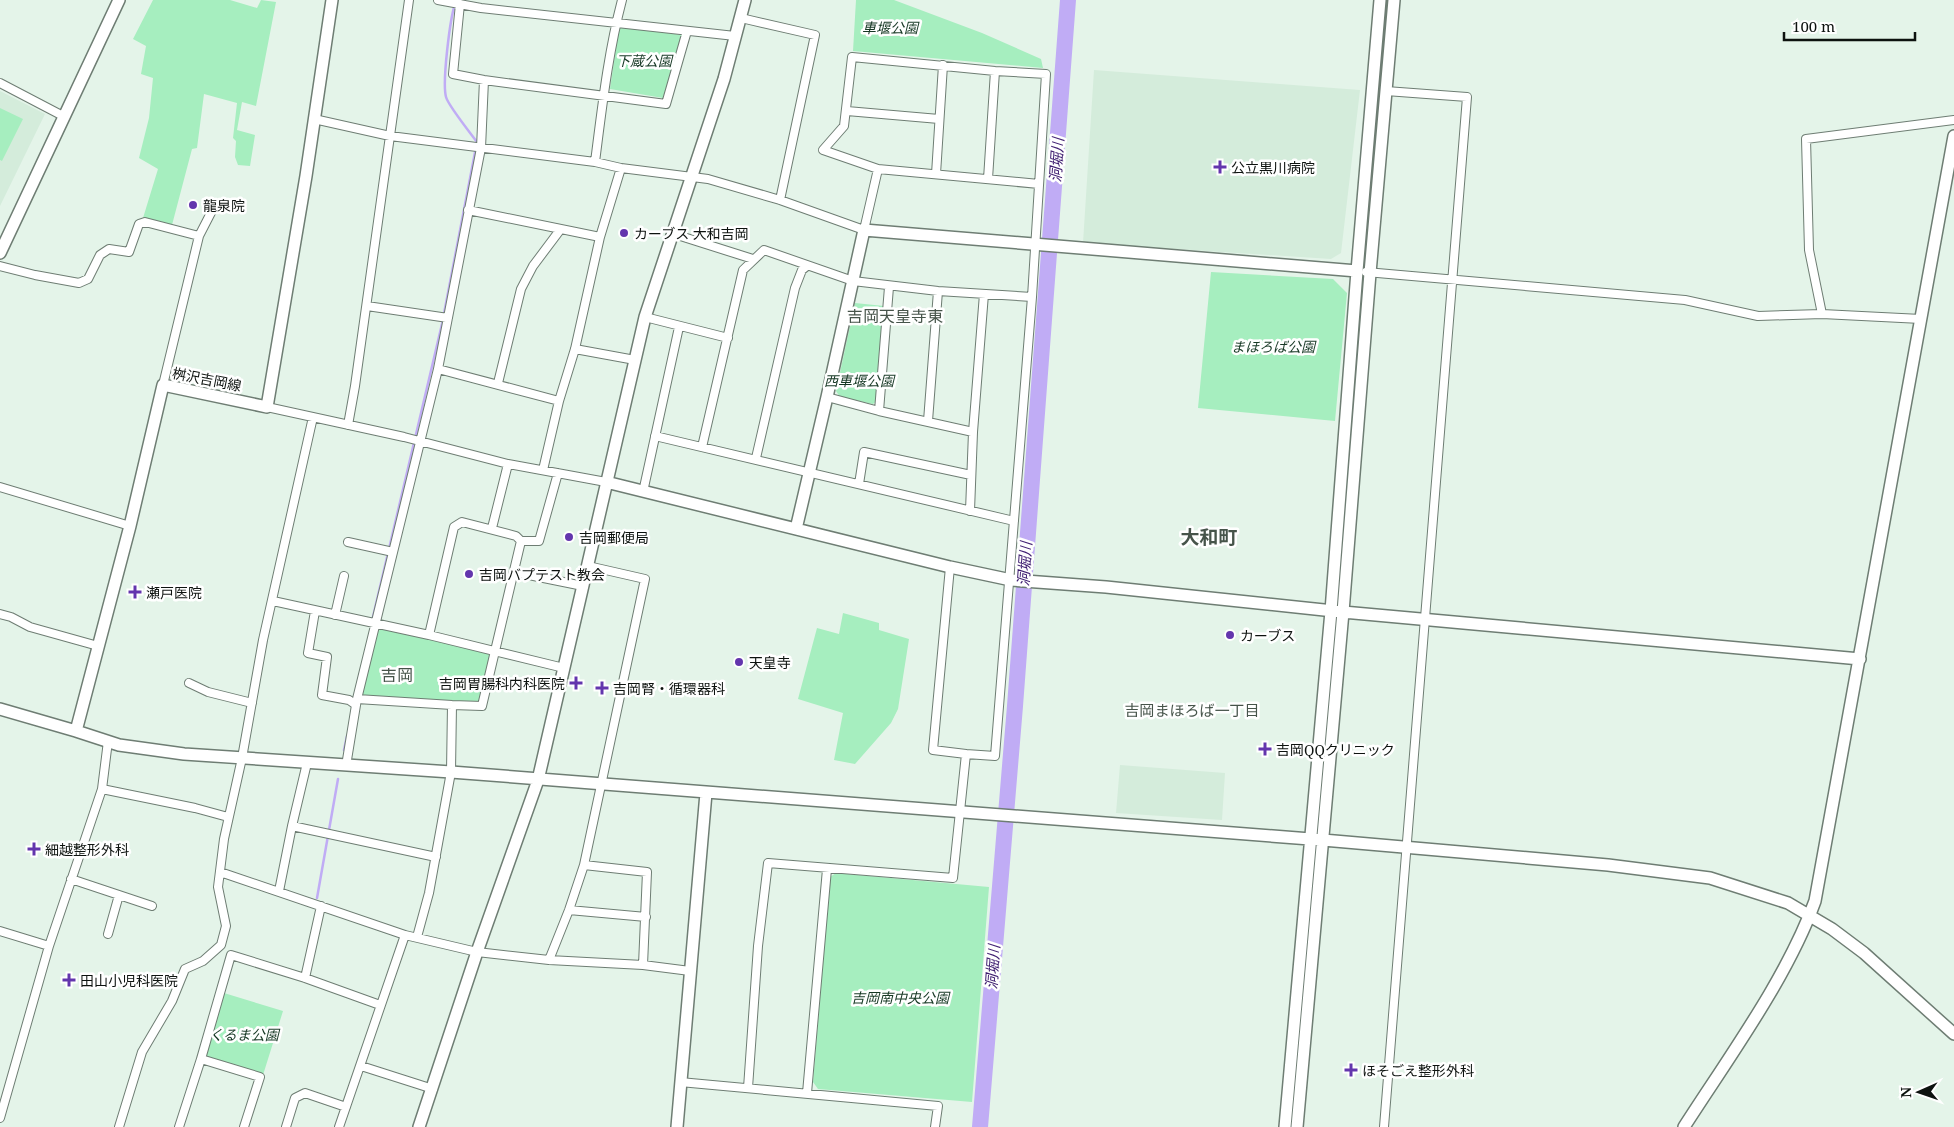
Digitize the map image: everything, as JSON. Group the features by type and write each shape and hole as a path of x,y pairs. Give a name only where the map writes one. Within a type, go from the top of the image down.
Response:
{"street":[{"path":"0,253 118,0"},
{"path":"332,0 267,407 404,437 508,464 606,482 950,567 1015,580 1337,612 1860,659"},
{"path":"348,425 367,306 409,0"},
{"path":"438,0 481,8 735,36"},
{"path":"595,162 603,96 616,22 622,0"},
{"path":"420,1127 477,952 538,780 645,317 724,79 745,0"},
{"path":"1297,1127 1323,840 1357,271 1380,0"},
{"path":"1285,1127 1311,840 1337,612 1370,272 1394,0"},
{"path":"460,4 453,74 484,80 666,104 687,31"},
{"path":"741,18 815,35 780,200"},
{"path":"950,567 933,750 995,756 1015,580 1014,521 1036,245 1046,74 852,57 844,126 823,150 878,169 1039,184"},
{"path":"936,174 938,118 943,65"},
{"path":"988,179 995,71"},
{"path":"346,766 354,702 375,624 418,441 438,369 480,148 484,80"},
{"path":"0,83 65,117"},
{"path":"1384,1127 1467,97 1386,91"},
{"path":"847,111 938,118"},
{"path":"314,119 390,136 595,162 620,168 708,180 780,200 864,230 1685,300 1758,316 1822,314 1921,319"},
{"path":"1822,314 1809,250 1806,139 1954,120"},
{"path":"1684,1127 1775,983 1810,916 1815,901 1954,136"},
{"path":"542,470 559,401 575,349 600,237 620,168"},
{"path":"796,529 878,169"},
{"path":"163,385 199,236 216,202"},
{"path":"468,210 600,237"},
{"path":"0,266 79,283 88,278 100,254 109,249 130,252 139,224 145,222 199,236"},
{"path":"498,383 522,289 533,266 560,230"},
{"path":"674,234 753,259"},
{"path":"702,447 743,270 764,250 853,281 889,287 1032,297"},
{"path":"756,458 795,288 802,270 807,266"},
{"path":"879,411 889,287"},
{"path":"928,421 938,291"},
{"path":"970,512 973,432 984,294"},
{"path":"367,306 448,318"},
{"path":"645,317 728,338"},
{"path":"643,492 679,326"},
{"path":"575,349 635,360"},
{"path":"438,369 498,383 559,401"},
{"name":"桝沢吉岡線","path":"76,731 130,526 163,385 267,407"},
{"path":"827,397 973,432"},
{"path":"119,1127 142,1052 172,1001 185,969 203,961 221,945 226,926 218,887 228,817 242,758 264,640 313,417"},
{"path":"655,436 756,458 970,512 1014,521"},
{"path":"859,484 864,452 971,475"},
{"path":"492,528 508,464"},
{"path":"429,636 454,527 462,522 492,528 516,536 521,541 539,541 558,473"},
{"path":"0,487 130,526"},
{"path":"315,611 308,653 327,658 322,695 354,702 482,706 521,541"},
{"path":"348,542 392,552"},
{"path":"549,960 584,865 645,579 588,566"},
{"path":"514,572 584,586"},
{"path":"336,615 344,576"},
{"path":"273,602 365,621 564,668"},
{"path":"0,614 11,617 30,628 98,646"},
{"path":"190,683 208,692 252,703"},
{"path":"417,937 429,892 451,772 452,706"},
{"path":"0,710 108,741 144,749 1323,840 1608,864 1710,878 1788,903 1832,929 1864,953 1954,1034"},
{"path":"0,1118 49,946 102,789 108,741"},
{"path":"748,1088 758,946 768,863 953,878 966,754"},
{"path":"279,891 307,763"},
{"path":"102,789 195,808 228,817"},
{"path":"677,1127 706,793"},
{"path":"292,826 436,857"},
{"path":"584,865 648,872 643,965"},
{"path":"807,1093 827,869"},
{"path":"220,872 405,935 477,952 549,960 643,965 690,971"},
{"path":"71,879 152,906"},
{"path":"108,934 119,895"},
{"path":"304,978 322,906"},
{"path":"569,910 646,917"},
{"path":"0,931 49,946"},
{"path":"339,1127 405,935"},
{"path":"221,945 231,954 380,1006"},
{"path":"179,1127 202,1059 231,954"},
{"path":"202,1059 260,1077 244,1127"},
{"path":"361,1066 433,1089"},
{"path":"680,1082 938,1106 935,1127"},
{"path":"286,1127 295,1098 305,1094 346,1107"}],"shaded area":[{"name":"公立黒川病院","path":"1094,70 1360,90 1341,253 1331,259 1083,243"},
{"path":"0,91 45,114 0,206"},
{"path":"1120,765 1225,773 1222,820 1116,813"}],"green space":[{"path":"153,0 230,0 257,8 261,0 276,2 256,106 242,102 237,130 255,135 250,166 238,165 235,157 236,141 233,138 237,103 204,94 197,148 192,149 172,225 143,218 158,169 139,158 149,118 153,78 141,74 146,46 133,39"},
{"name":"車堰公園","path":"856,0 894,0 982,33 1041,59 1043,68 853,51"},
{"name":"下蔵公園","path":"619,26 682,35 663,98 610,89"},
{"path":"0,108 23,119 2,161 0,160"},
{"name":"まほろば公園","path":"1211,272 1333,279 1347,293 1335,421 1198,408"},
{"name":"西車堰公園","path":"855,303 884,306 878,400 873,404 840,397 836,391"},
{"path":"843,613 879,623 879,630 909,639 898,709 891,723 855,764 834,760 843,713 798,699 817,628 839,634"},
{"path":"375,627 488,653 491,659 480,703 359,696"},
{"name":"吉岡南中央公園","path":"836,873 989,887 972,1102 818,1089 813,1082 830,877"},
{"name":"くるま公園","path":"224,993 283,1011 263,1075 206,1057"}],"waterway":[{"name":"洞堀川","path":"980,1127 1015,706 1068,0"},
{"path":"372,621 442,324 477,142 455,113 446,97 447,50 455,4"},
{"path":"344,750 347,736"},
{"path":"317,898 338,779"}],"place":[{"name":"公立黒川病院","path":"1220,167"},
{"name":"龍泉院","path":"193,205"},
{"name":"カーブス 大和吉岡","path":"624,233"},
{"name":"吉岡郵便局","path":"569,537"},
{"name":"吉岡バプテスト教会","path":"469,574"},
{"name":"瀬戸医院","path":"135,592"},
{"name":"カーブス","path":"1230,635"},
{"name":"天皇寺","path":"739,662"},
{"name":"吉岡胃腸科内科医院","path":"576,683"},
{"name":"吉岡腎・循環器科","path":"602,688"},
{"name":"吉岡QQクリニック","path":"1265,749"},
{"name":"細越整形外科","path":"34,849"},
{"name":"田山小児科医院","path":"69,980"},
{"name":"ほそごえ整形外科","path":"1351,1070"}],"district":[{"name":"吉岡天皇寺東","path":"895,316"},
{"name":"大和町","path":"1209,537"},
{"name":"吉岡","path":"397,675"},
{"name":"吉岡まほろば一丁目","path":"1192,710"}]}
